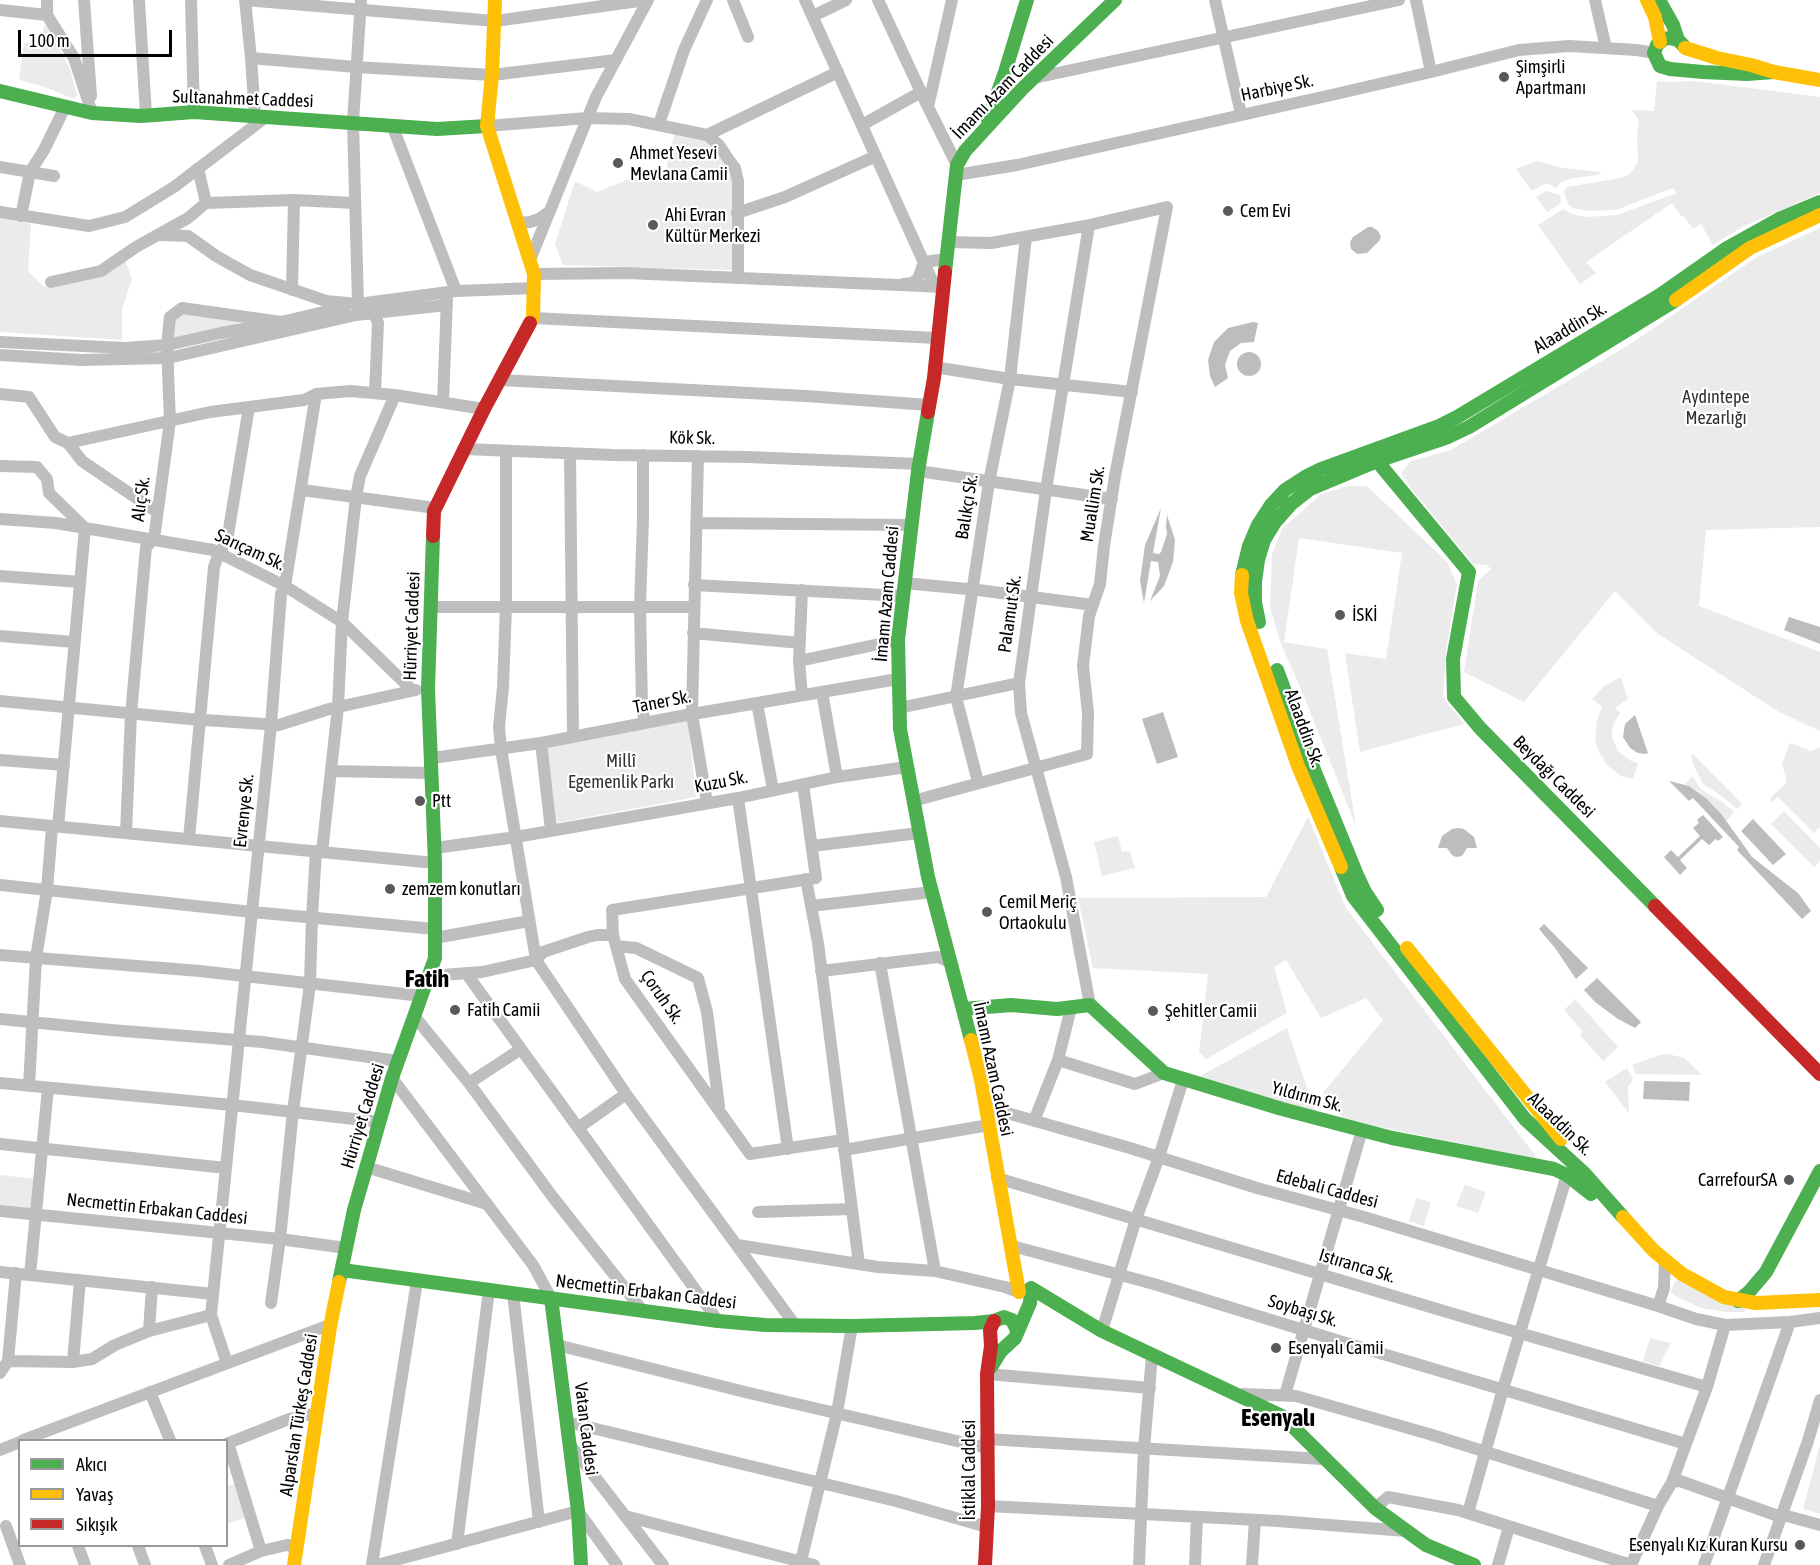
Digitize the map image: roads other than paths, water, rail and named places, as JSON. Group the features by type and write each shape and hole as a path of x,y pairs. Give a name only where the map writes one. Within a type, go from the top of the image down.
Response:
{"street":[{"path":"47,0 47,15 74,58 92,113"},
{"path":"84,0 92,113"},
{"path":"139,0 146,115"},
{"path":"191,0 194,112"},
{"path":"0,212 89,226 125,217 174,187 261,116 251,58 245,0 360,5 495,21 647,0"},
{"name":"Hürriyet Caddesi","path":"342,1270 366,1167 392,1078 435,958 435,848 428,689 434,511 484,409 533,318 535,281 530,260 487,126 495,0"},
{"path":"530,260 596,97 647,0"},
{"path":"659,124 684,50 707,0"},
{"path":"733,0 748,37"},
{"path":"806,0 924,262 940,287"},
{"path":"813,16 846,0"},
{"path":"878,0 956,170"},
{"path":"985,128 1027,0"},
{"name":"İmamı Azam Caddesi","path":"1007,1312 1012,1246 981,1080 919,833 900,729 898,640 910,525 934,367 940,287 946,259 956,170 965,151 985,128 1022,89 1115,0"},
{"path":"1215,0 1240,114"},
{"path":"1034,78 1399,0"},
{"path":"1416,0 1431,72"},
{"path":"1595,0 1606,48"},
{"path":"1647,0 1655,17 1657,62 1660,66 1670,69 1736,73 1774,72"},
{"path":"1659,0 1686,53 1683,63 1674,69"},
{"path":"928,107 950,2"},
{"path":"358,304 353,122 360,5"},
{"path":"0,10 47,15"},
{"path":"1657,47 1669,38 1717,58 1820,80"},
{"name":"Harbiye Sk.","path":"956,170 1017,165 1519,50 1569,46 1657,47"},
{"path":"251,58 356,68 492,75 615,60"},
{"path":"707,135 838,72"},
{"path":"1005,72 1022,89"},
{"name":"Sultanahmet Caddesi","path":"0,91 92,113 146,115 194,112 437,129 487,126"},
{"path":"862,125 921,93"},
{"path":"21,216 30,172 44,150 65,107"},
{"path":"487,126 587,118 629,119 707,135 719,145 735,168 738,181 738,278"},
{"path":"392,125 450,296 443,402"},
{"path":"737,213 785,197 876,156"},
{"path":"0,167 54,176"},
{"path":"198,168 206,203"},
{"path":"51,282 101,271 136,247 188,218 206,203 294,200 355,203"},
{"path":"292,290 294,200"},
{"name":"Alaaddin Sk.","path":"1584,1173 1525,1119 1359,906 1347,885 1304,763 1258,620 1255,582 1258,560 1264,540 1275,522 1291,504 1310,489 1457,417 1660,295 1727,248 1779,219 1820,202"},
{"name":"Muallim Sk.","path":"1035,767 1087,754 1088,713 1083,666 1089,616 1100,584 1112,499 1167,207 1089,225"},
{"path":"518,223 538,219 550,211"},
{"name":"Alaaddin Sk.","path":"1375,456 1448,437 1469,428 1678,299 1750,248 1820,215"},
{"path":"948,242 991,243 1089,225"},
{"name":"Palamut Sk.","path":"1089,225 1062,385 1019,683 1021,713 1066,877 1090,1005"},
{"path":"161,235 188,236 216,256 250,275 326,301 358,304 374,313 378,323 375,392"},
{"name":"Balıkçı Sk.","path":"978,782 956,697 989,482 1010,379 1026,237"},
{"path":"924,262 946,259"},
{"path":"893,286 912,283 918,279 924,262"},
{"path":"0,355 81,360 168,358 450,296 535,281 627,273 940,287"},
{"path":"0,342 125,348 167,345 358,304 450,296"},
{"name":"Alıç Sk.","path":"126,834 131,714 147,547 154,539 170,420 167,345 170,317 182,308 281,322"},
{"path":"533,318 937,338"},
{"path":"1572,347 1580,359"},
{"path":"1559,355 1567,368"},
{"path":"934,367 1010,379 1132,392"},
{"path":"500,380 806,396 929,405"},
{"path":"68,443 210,412 304,400 316,394 350,391 375,392 484,409"},
{"path":"0,394 29,397 55,437 68,443 82,461 157,513"},
{"name":"Evrenye Sk.","path":"211,1315 271,724 281,594 285,586 302,490 316,394"},
{"path":"271,1303 309,984 312,917 338,707 342,622 356,497 360,477 395,395"},
{"path":"189,839 214,567 227,541 249,407"},
{"name":"Kök Sk.","path":"464,449 698,456 918,467 989,482 1112,499"},
{"path":"506,451 506,607 501,749 536,960 626,1094 795,1325"},
{"path":"570,453 573,737"},
{"path":"643,455 640,606 642,708 645,723"},
{"path":"698,456 692,714 707,803"},
{"name":"Beydağı Caddesi","path":"1375,456 1469,572 1453,659 1454,697 1480,728 1820,1074"},
{"path":"0,466 37,467 47,478 49,494 84,528 64,765 36,958 29,1086"},
{"path":"302,490 428,507 434,511"},
{"name":"Sarıçam Sk.","path":"0,519 84,528 213,550 285,586 342,622 412,690"},
{"path":"696,523 910,525"},
{"path":"0,576 80,582"},
{"path":"694,585 802,590 973,589 1093,604"},
{"path":"802,590 799,661 802,695"},
{"path":"431,607 694,607"},
{"path":"693,633 800,643"},
{"path":"0,636 74,642"},
{"path":"799,661 898,640"},
{"name":"Taner Sk.","path":"432,758 540,743 898,679"},
{"path":"899,708 1019,683"},
{"path":"0,701 279,725 338,707 412,690 428,689"},
{"path":"822,692 837,777"},
{"path":"757,703 772,790"},
{"path":"540,743 551,830"},
{"path":"0,760 64,765"},
{"name":"Kuzu Sk.","path":"435,848 516,837 738,798 837,777 907,767"},
{"path":"913,801 1035,767"},
{"path":"331,771 432,773"},
{"path":"803,784 816,878 806,879 821,971 859,1264"},
{"path":"738,798 788,1149"},
{"path":"0,821 435,863"},
{"path":"812,846 919,833"},
{"name":"Çoruh Sk.","path":"806,879 612,910 615,941 625,979 750,1154 912,1139 989,1125"},
{"path":"0,885 312,917 435,933 529,921"},
{"path":"811,906 932,892"},
{"path":"429,976 482,972 536,960 543,952 597,935 636,948 698,978 707,1012 719,1109"},
{"path":"0,955 245,976 422,996"},
{"path":"821,971 938,957 950,962"},
{"path":"880,963 935,1271"},
{"path":"466,973 718,1321"},
{"path":"963,1009 1011,1005 1057,1009 1090,1005"},
{"name":"Yıldırım Sk.","path":"1090,1005 1164,1073 1282,1109 1392,1138 1554,1169 1567,1175 1587,1191 1605,1201"},
{"path":"1034,1121 1058,1060 1071,1008"},
{"path":"415,1017 469,1083 552,1196 642,1311"},
{"path":"0,1018 239,1040 398,1062"},
{"path":"469,1083 521,1048"},
{"path":"1058,1060 1135,1084 1164,1073"},
{"path":"392,1078 533,1264 551,1298"},
{"path":"1102,1331 1183,1080"},
{"path":"0,1083 293,1111 380,1122"},
{"path":"30,1275 48,1088"},
{"path":"578,1128 626,1094"},
{"name":"Edebali Caddesi","path":"986,1107 1257,1188 1339,1210 1695,1319 1725,1324 1790,1322 1820,1318"},
{"path":"1285,1395 1362,1130"},
{"path":"0,1144 226,1168"},
{"path":"366,1167 487,1204"},
{"path":"1738,1301 1766,1272 1820,1171"},
{"name":"Yıldırım Sk.","path":"1584,1173 1605,1201 1643,1241 1665,1260"},
{"path":"1468,1513 1567,1175"},
{"name":"Istıranca Sk.","path":"998,1178 1520,1334 1707,1387"},
{"path":"758,1212 852,1209"},
{"name":"Necmettin Erbakan Caddesi","path":"0,1211 280,1239 346,1248"},
{"path":"736,1245 859,1264 935,1271 1005,1287 1007,1312 1017,1330"},
{"name":"Soybaşı Sk.","path":"1012,1246 1154,1284 1686,1444"},
{"path":"1665,1260 1682,1274 1704,1287 1738,1301 1773,1303 1820,1300"},
{"path":"1658,1306 1664,1288 1665,1260"},
{"name":"Necmettin Erbakan Caddesi","path":"342,1270 718,1321 765,1325 852,1326 948,1323 1007,1312 1001,1344 1008,1343"},
{"name":"Alparslan Türkeş Caddesi","path":"294,1565 330,1327 342,1270"},
{"path":"0,1272 213,1294"},
{"path":"1766,1272 1765,1288 1773,1303"},
{"path":"0,1373 8,1361 16,1274"},
{"path":"73,1362 80,1280"},
{"path":"372,1565 417,1281"},
{"path":"149,1331 152,1287"},
{"path":"457,1544 489,1290"},
{"path":"513,1293 539,1522"},
{"name":"Vatan Caddesi","path":"551,1298 578,1511 581,1565"},
{"path":"1007,1312 1030,1303 1040,1305 1086,1328 1102,1331"},
{"path":"1030,1303 1015,1338 1001,1351 987,1374 1150,1388"},
{"path":"1007,1312 1102,1331 1282,1416 1375,1508 1426,1545 1474,1565"},
{"name":"İstiklal Caddesi","path":"986,1565 987,1374 1007,1312"},
{"path":"8,1361 73,1362 92,1359 115,1345 149,1331 211,1315 227,1363"},
{"path":"1704,1565 1790,1322"},
{"path":"1375,1508 1388,1497 1458,1510 1631,1565 1658,1506 1672,1482 1707,1387 1725,1324"},
{"path":"625,1516 805,1564 820,1484 837,1413 852,1326"},
{"path":"27,1439 324,1327 330,1327"},
{"path":"557,1345 837,1413 986,1443 1144,1448 1323,1459"},
{"path":"1139,1565 1144,1448 1152,1356"},
{"path":"150,1392 170,1439"},
{"path":"1235,1394 1296,1396 1658,1506"},
{"path":"1764,1565 1808,1441 1820,1400"},
{"path":"228,1444 288,1419 317,1413"},
{"path":"567,1422 897,1502 987,1527"},
{"path":"0,1449 18,1442"},
{"path":"570,1446 663,1565"},
{"path":"228,1447 261,1551"},
{"path":"1672,1482 1680,1482 1781,1517 1787,1516 1820,1526"},
{"path":"988,1506 1255,1520 1406,1531"},
{"path":"378,1565 407,1561 457,1544 578,1511 616,1565"},
{"path":"1195,1565 1197,1517"},
{"path":"1252,1565 1255,1520"},
{"path":"18,1521 3,1527 20,1565"},
{"path":"1498,1565 1509,1527"},
{"path":"229,1565 261,1551 287,1545 297,1547"},
{"path":"79,1547 84,1565"},
{"path":"139,1547 145,1565"},
{"path":"206,1547 212,1565"}],"place":[{"name":"Şimşirli Apartmanı","path":"1504,77"},
{"name":"Ahmet Yesevi Mevlana Camii","path":"618,163"},
{"name":"Cem Evi","path":"1228,211"},
{"name":"Ahi Evran Kültür Merkezi","path":"653,225"},
{"name":"İSKİ","path":"1340,615"},
{"name":"Ptt","path":"420,801"},
{"name":"zemzem konutları","path":"390,889"},
{"name":"Cemil Meriç Ortaokulu","path":"987,912"},
{"name":"Fatih Camii","path":"455,1010"},
{"name":"Şehitler Camii","path":"1153,1011"},
{"name":"CarrefourSA","path":"1789,1180"},
{"name":"Esenyalı Camii","path":"1276,1348"},
{"name":"Esenyalı Kız Kuran Kursu","path":"1800,1545"}],"district":[{"name":"Fatih","path":"427,979"},
{"name":"Esenyalı","path":"1278,1418"}],"park label":[{"name":"Aydıntepe Mezarlığı","path":"1716,407"},
{"name":"Millî Egemenlik Parkı","path":"621,771"}]}
